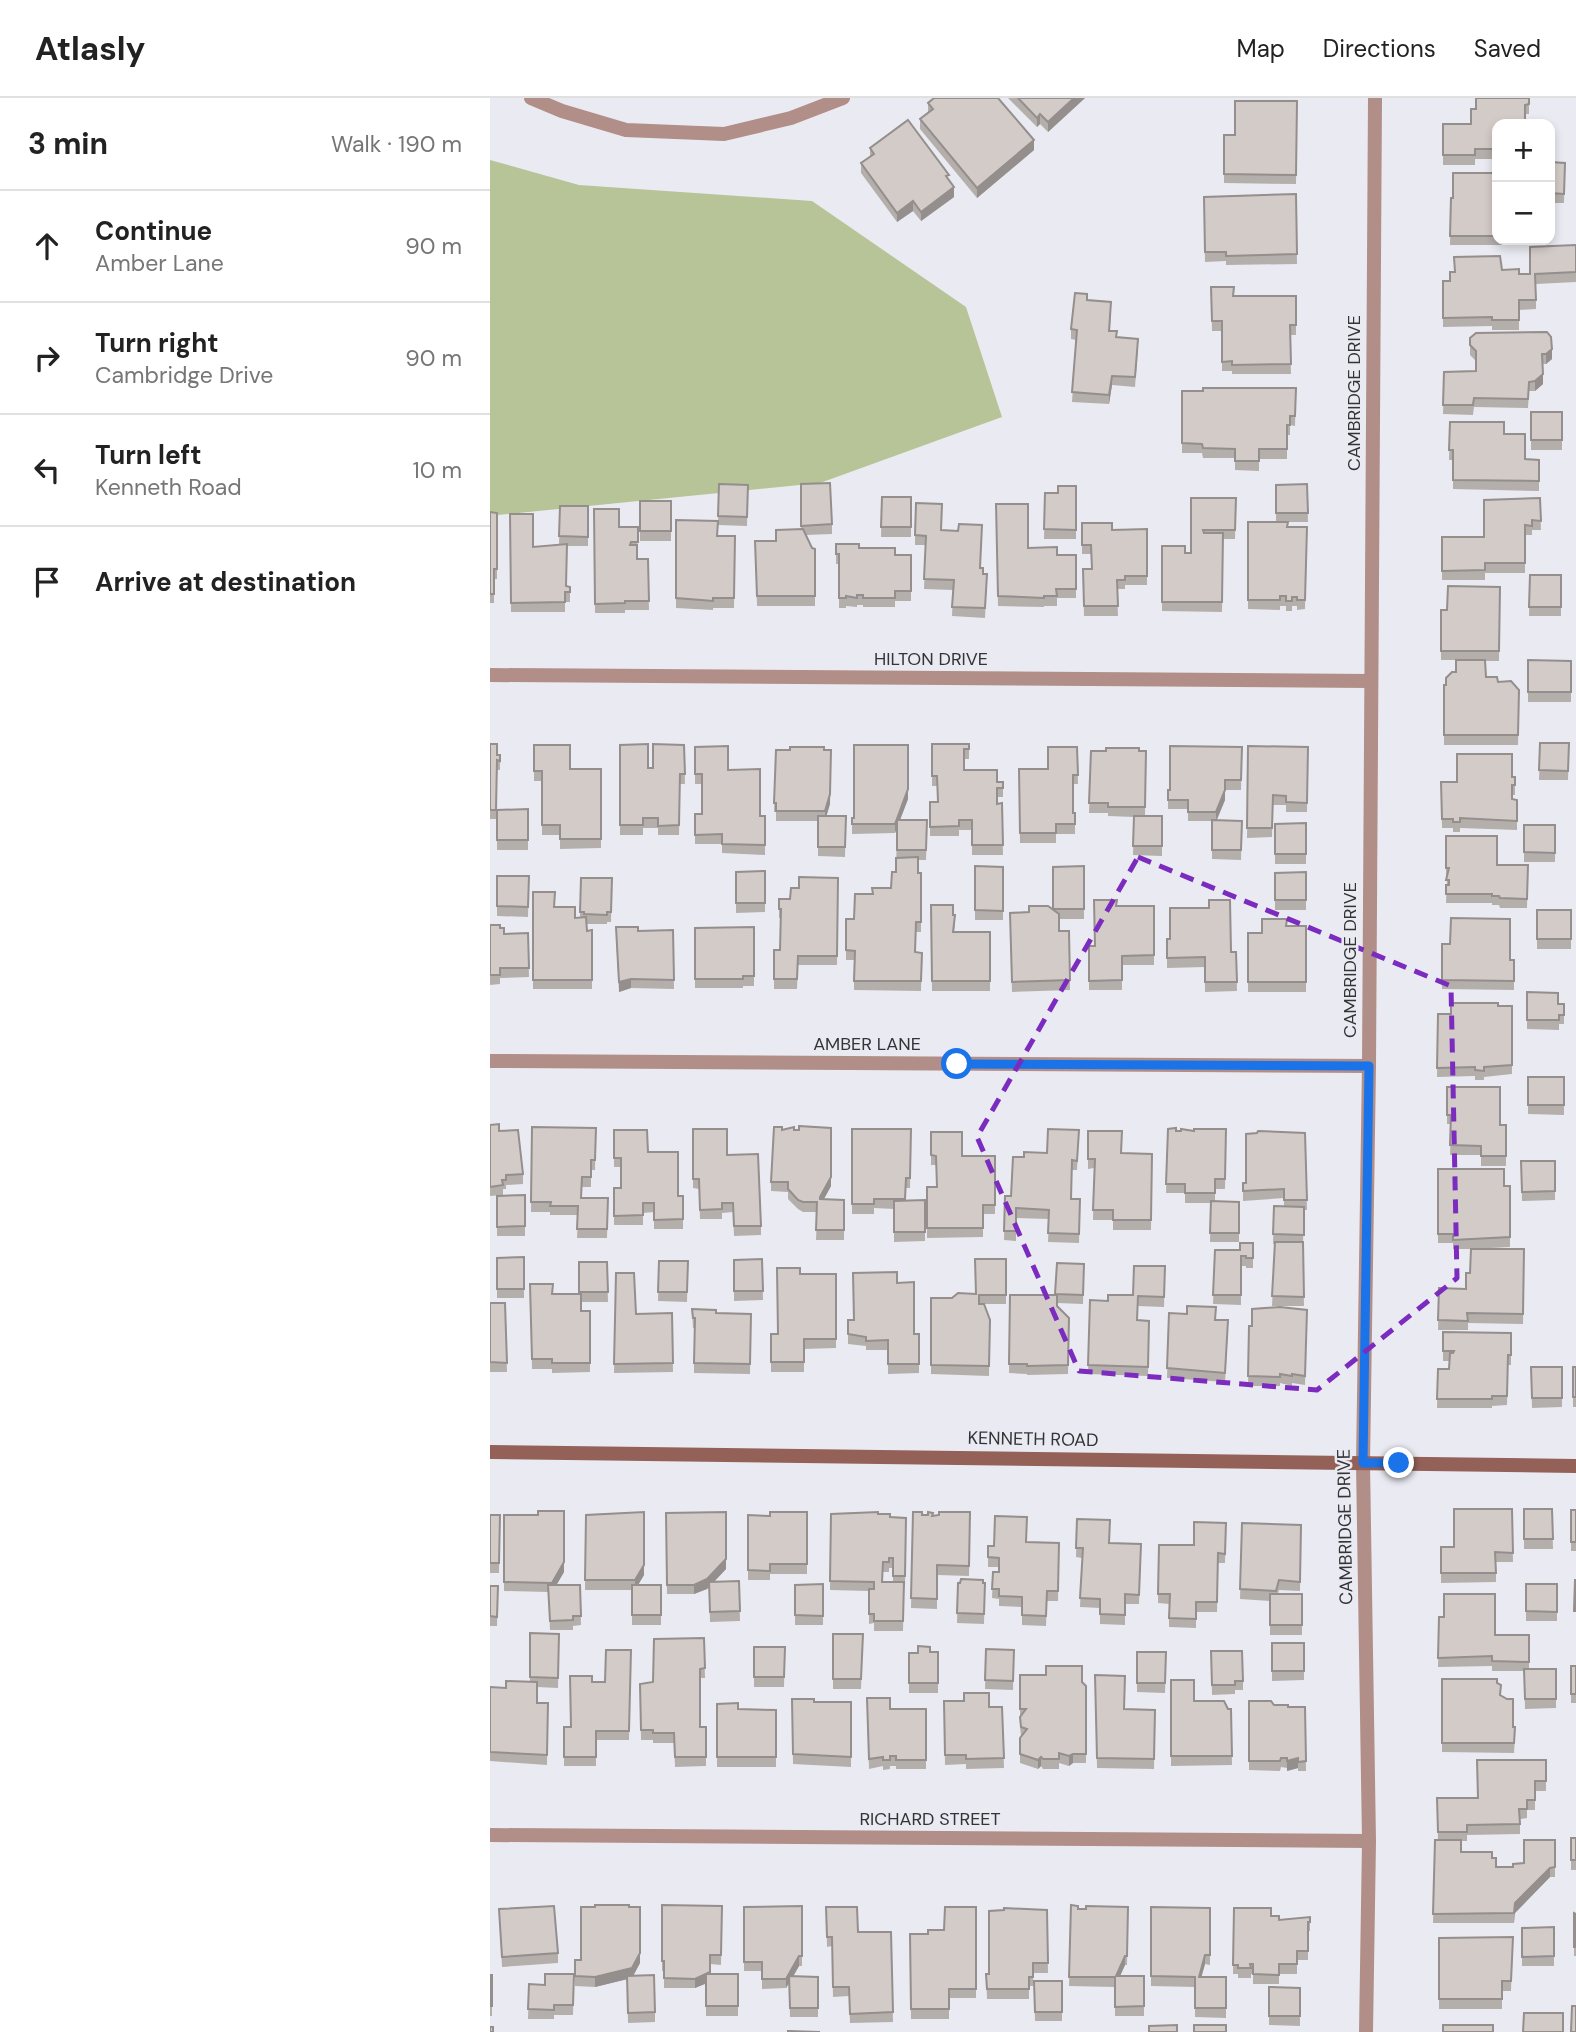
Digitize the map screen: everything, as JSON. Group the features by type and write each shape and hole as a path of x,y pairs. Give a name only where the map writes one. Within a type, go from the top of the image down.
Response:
{"street":[{"path":"531,98 562,111 626,130 724,134 792,118 843,98"},
{"name":"CAMBRIDGE DRIVE","path":"1366,2032 1369,1841 1363,1463 1369,1066 1375,98"},
{"name":"HILTON DRIVE","path":"490,675 1371,681"},
{"name":"AMBER LANE","path":"490,1061 1369,1066"},
{"name":"KENNETH ROAD","path":"490,1452 1576,1466"},
{"name":"RICHARD STREET","path":"490,1835 1369,1841"}],"highlighted area":[{"path":"1138,857 1451,986 1457,1278 1317,1390 1079,1371 977,1137"}],"green space":[{"path":"490,160 579,185 812,201 966,307 1002,417 820,483 498,515 490,513"}],"building":[{"path":"934,98 998,98 1034,140 977,188 920,119 933,109 928,103"},
{"path":"1018,98 1074,98 1048,122 1040,114 1037,118"},
{"path":"1476,98 1529,98 1529,104 1525,105 1525,119 1492,119 1492,149 1475,149 1475,155 1443,155 1443,124 1471,124 1471,109 1476,109"},
{"path":"1235,101 1297,101 1296,175 1224,174 1224,135 1235,135"},
{"path":"908,120 949,175 946,176 954,187 921,212 913,201 897,213 861,163 874,154 870,148"},
{"path":"1555,162 1565,163 1564,194 1555,193"},
{"path":"1453,173 1492,173 1492,236 1450,236"},
{"path":"1296,194 1297,254 1226,256 1226,252 1205,252 1204,197"},
{"path":"1576,245 1576,272 1535,274 1536,300 1519,300 1519,320 1492,320 1492,317 1443,318 1443,281 1450,281 1450,272 1455,272 1454,257 1500,256 1502,270 1519,269 1519,274 1530,274 1530,247"},
{"path":"1211,287 1234,287 1233,296 1296,296 1296,325 1290,325 1291,364 1232,365 1232,361 1222,362 1222,321 1212,321"},
{"path":"1075,293 1087,294 1087,300 1111,302 1109,331 1117,331 1116,337 1138,339 1135,377 1112,376 1109,395 1072,392 1077,330 1071,329"},
{"path":"1547,332 1551,337 1552,349 1542,354 1543,374 1535,381 1529,382 1528,399 1474,398 1473,405 1443,405 1444,372 1476,371 1476,351 1470,345 1470,338 1476,333"},
{"path":"1203,388 1296,388 1295,416 1290,416 1290,425 1287,425 1287,449 1259,449 1259,461 1235,461 1235,449 1203,448 1202,444 1182,443 1182,391 1203,391"},
{"path":"1531,412 1562,412 1562,440 1531,440"},
{"path":"1450,422 1504,422 1504,434 1525,434 1525,459 1539,460 1539,481 1453,480 1453,450 1449,450"},
{"path":"830,483 832,524 801,526 801,484"},
{"path":"719,484 748,485 747,517 718,516"},
{"path":"1307,484 1308,513 1276,513 1276,485"},
{"path":"1058,486 1076,486 1076,530 1044,529 1045,493 1058,493"},
{"path":"882,497 911,497 911,527 881,527"},
{"path":"1191,498 1236,498 1235,530 1203,530 1204,533 1223,533 1222,602 1162,602 1162,546 1185,546 1185,553 1191,553"},
{"path":"1540,498 1541,521 1532,520 1532,526 1525,525 1525,563 1485,563 1485,570 1442,571 1442,537 1484,537 1484,500"},
{"path":"640,501 671,501 671,531 640,531"},
{"path":"916,503 942,504 941,530 958,531 959,524 982,525 980,568 983,568 983,574 987,574 985,608 952,607 954,580 924,579 926,536 915,535"},
{"path":"996,504 1028,504 1028,548 1057,547 1057,555 1076,555 1076,589 1056,589 1057,596 1044,598 998,596"},
{"path":"560,506 588,506 588,537 559,536"},
{"path":"594,509 619,509 619,527 638,527 638,542 631,542 630,545 637,545 637,559 648,559 649,601 595,604"},
{"path":"490,512 497,513 494,594 490,594"},
{"path":"510,514 533,514 533,547 567,544 566,586 570,587 570,592 565,592 565,602 511,603"},
{"path":"676,520 718,521 717,536 735,536 734,598 713,598 713,601 676,598"},
{"path":"1248,522 1288,522 1287,527 1307,527 1305,600 1292,597 1292,601 1286,601 1286,596 1280,596 1280,600 1248,600"},
{"path":"1082,523 1112,523 1112,530 1147,529 1147,576 1125,576 1125,580 1117,580 1118,606 1084,606 1083,569 1092,569 1091,545 1082,545"},
{"path":"803,529 815,549 815,596 757,596 755,541 776,541 776,530"},
{"path":"836,544 859,544 859,548 895,548 895,555 911,555 911,591 895,591 895,598 863,598 863,595 857,595 857,598 839,598 839,554 836,554"},
{"path":"1530,575 1561,575 1561,607 1529,607"},
{"path":"1448,586 1500,587 1499,651 1441,651 1441,610 1447,610"},
{"path":"1456,660 1485,660 1486,677 1497,677 1498,682 1511,681 1519,690 1518,735 1444,735 1444,685 1446,678 1456,672"},
{"path":"1528,660 1571,661 1571,692 1528,692"},
{"path":"1540,743 1569,743 1568,771 1539,770"},
{"path":"490,744 497,744 497,755 500,755 500,761 497,760 496,810 490,810"},
{"path":"648,744 648,768 653,768 653,744 684,745 685,774 680,774 679,825 658,826 658,818 643,818 643,825 620,825 620,745"},
{"path":"932,744 969,744 969,749 964,749 964,770 997,770 997,782 1003,782 1003,788 997,788 997,804 1002,803 1003,845 972,845 972,820 959,820 959,826 930,827 930,802 938,802 937,776 932,776"},
{"path":"534,745 570,745 570,769 601,769 601,839 560,839 560,825 542,825 542,771 534,771"},
{"path":"854,745 908,745 908,789 895,824 852,824"},
{"path":"728,746 728,770 760,769 760,816 765,816 765,845 722,844 722,834 695,835 695,814 702,814 702,774 695,774 695,747"},
{"path":"1170,746 1242,747 1241,780 1225,780 1225,790 1216,812 1188,812 1188,800 1168,800"},
{"path":"1248,746 1308,747 1307,803 1286,802 1286,796 1273,795 1272,828 1247,828"},
{"path":"790,747 824,747 824,750 831,750 830,794 825,811 776,811 776,750 790,750"},
{"path":"1048,747 1077,747 1078,775 1073,775 1075,824 1056,824 1056,833 1020,833 1019,769 1048,769"},
{"path":"1106,748 1139,748 1139,751 1146,751 1145,807 1108,807 1108,803 1089,803 1091,751 1106,751"},
{"path":"1457,754 1512,754 1512,777 1515,777 1515,785 1512,785 1512,799 1517,800 1517,821 1460,818 1460,822 1453,822 1453,819 1442,819 1441,782 1457,782"},
{"path":"528,809 528,840 497,840 497,810"},
{"path":"818,816 846,816 845,847 818,847"},
{"path":"1134,816 1162,816 1162,846 1133,846"},
{"path":"897,820 927,820 926,850 897,850"},
{"path":"1212,820 1242,821 1241,850 1212,850"},
{"path":"1306,823 1306,854 1275,854 1275,824"},
{"path":"1524,825 1555,825 1555,853 1524,852"},
{"path":"1446,836 1497,836 1497,865 1528,865 1527,899 1500,898 1492,894 1446,894 1449,868 1446,868"},
{"path":"918,857 918,873 921,873 921,922 916,922 915,952 922,953 921,981 854,981 855,951 846,950 846,919 854,919 855,894 873,894 872,888 891,888 892,872 896,872 896,858"},
{"path":"975,866 1003,867 1003,911 975,910"},
{"path":"1084,866 1084,909 1053,909 1053,867"},
{"path":"765,871 765,903 736,903 736,872"},
{"path":"1306,872 1306,900 1275,900 1275,873"},
{"path":"497,876 529,876 528,907 497,906"},
{"path":"799,877 838,878 837,956 798,956 797,979 774,979 774,950 780,950 779,899 790,899 791,888 799,888"},
{"path":"581,878 612,878 611,912 607,912 607,915 580,912"},
{"path":"533,892 555,892 554,907 575,907 575,918 586,917 587,931 592,930 592,980 533,980"},
{"path":"1094,900 1117,900 1116,906 1154,906 1154,955 1122,956 1122,980 1089,981 1089,946 1095,946"},
{"path":"1209,900 1230,900 1231,952 1236,952 1237,982 1205,982 1205,957 1167,958 1170,908 1209,908"},
{"path":"931,905 953,905 953,932 990,932 990,981 932,981"},
{"path":"1029,906 1048,906 1059,914 1059,931 1069,931 1070,980 1012,982 1010,913 1029,912"},
{"path":"1537,910 1571,910 1571,939 1537,939"},
{"path":"1451,918 1510,919 1510,960 1514,960 1514,981 1442,980 1442,944 1450,944"},
{"path":"1262,919 1287,919 1286,926 1306,926 1306,982 1248,982 1248,933 1262,933"},
{"path":"490,925 500,925 500,928 504,928 504,934 528,933 529,968 500,968 500,975 490,975"},
{"path":"616,927 638,927 638,931 673,930 674,980 631,979 619,982"},
{"path":"754,927 754,976 743,976 743,979 695,979 695,928"},
{"path":"1527,992 1558,993 1558,1004 1564,1004 1564,1015 1559,1015 1559,1020 1527,1020"},
{"path":"1451,1003 1498,1003 1498,1006 1512,1006 1512,1065 1484,1067 1484,1071 1475,1070 1475,1067 1437,1068 1438,1014 1451,1014"},
{"path":"1528,1077 1564,1077 1564,1105 1528,1105"},
{"path":"1447,1087 1500,1087 1500,1125 1506,1125 1506,1156 1481,1156 1481,1146 1450,1145 1451,1115 1447,1115"},
{"path":"499,1124 499,1131 518,1130 523,1174 506,1175 506,1180 502,1180 503,1185 490,1187 490,1125"},
{"path":"799,1126 831,1128 831,1177 820,1199 844,1200 844,1230 816,1230 817,1202 798,1200 788,1189 788,1182 771,1182 774,1127 782,1127 782,1130 794,1127 794,1130 799,1130"},
{"path":"532,1127 596,1128 595,1160 591,1160 591,1177 582,1177 581,1198 608,1198 607,1229 577,1229 578,1206 550,1206 551,1202 531,1202"},
{"path":"1176,1128 1176,1131 1226,1129 1225,1179 1215,1179 1215,1193 1185,1193 1185,1184 1166,1184 1168,1129"},
{"path":"693,1129 727,1129 727,1155 758,1154 761,1226 734,1226 733,1203 722,1203 722,1209 700,1210 699,1179 693,1179"},
{"path":"852,1129 911,1129 910,1178 906,1178 905,1199 874,1199 874,1204 852,1204"},
{"path":"1048,1129 1079,1130 1077,1161 1072,1160 1071,1199 1080,1199 1079,1234 1048,1233 1049,1210 1016,1208 1016,1231 1004,1231 1005,1196 1011,1196 1013,1157 1024,1157 1024,1152 1047,1153"},
{"path":"614,1130 647,1130 648,1152 678,1152 678,1196 683,1196 683,1219 654,1220 654,1203 643,1203 643,1215 614,1216 614,1188 621,1188 621,1158 614,1158"},
{"path":"1088,1131 1122,1131 1121,1153 1152,1154 1151,1220 1113,1220 1113,1210 1093,1210 1095,1159 1088,1159"},
{"path":"1258,1131 1305,1133 1307,1200 1284,1200 1284,1189 1243,1191 1243,1183 1246,1183 1246,1134"},
{"path":"931,1132 962,1132 962,1156 995,1156 995,1205 983,1205 983,1228 927,1228 927,1187 937,1187 936,1156 931,1155"},
{"path":"1521,1161 1555,1161 1555,1191 1522,1192"},
{"path":"1438,1169 1504,1169 1504,1186 1510,1186 1510,1237 1453,1240 1453,1234 1438,1234"},
{"path":"525,1195 525,1226 497,1227 497,1196"},
{"path":"925,1200 925,1232 894,1232 894,1201"},
{"path":"1211,1201 1239,1202 1239,1233 1210,1233"},
{"path":"1274,1206 1304,1207 1304,1235 1273,1234"},
{"path":"1275,1242 1303,1242 1304,1297 1272,1296"},
{"path":"1240,1243 1253,1243 1253,1258 1241,1256 1241,1295 1213,1295 1215,1250 1240,1250"},
{"path":"1471,1249 1524,1249 1523,1314 1467,1313 1468,1321 1438,1320 1439,1288 1466,1289"},
{"path":"524,1257 524,1289 497,1289 497,1258"},
{"path":"762,1259 763,1291 734,1291 734,1260"},
{"path":"975,1259 1006,1259 1006,1295 979,1295 979,1304 984,1304 990,1320 989,1366 931,1365 931,1298 952,1298 958,1293 976,1294"},
{"path":"659,1261 688,1261 687,1292 658,1292"},
{"path":"579,1262 607,1262 608,1292 579,1292"},
{"path":"1057,1263 1084,1264 1083,1295 1055,1294"},
{"path":"1134,1266 1165,1266 1164,1297 1138,1296 1137,1320 1149,1321 1148,1367 1088,1365 1090,1300 1108,1301 1108,1295 1133,1295"},
{"path":"777,1268 800,1268 800,1274 836,1274 836,1339 804,1339 804,1362 771,1362 771,1334 778,1334"},
{"path":"897,1272 897,1283 914,1282 914,1334 919,1334 919,1364 888,1364 888,1340 866,1341 866,1337 848,1334 848,1320 854,1320 853,1273"},
{"path":"616,1273 634,1273 636,1314 672,1313 673,1363 614,1364"},
{"path":"530,1284 553,1284 552,1294 581,1294 581,1311 590,1311 590,1363 552,1363 552,1359 532,1359"},
{"path":"1010,1295 1057,1295 1057,1306 1069,1318 1068,1365 1009,1364"},
{"path":"490,1303 505,1303 507,1363 490,1362"},
{"path":"1187,1306 1216,1307 1215,1320 1228,1320 1225,1373 1167,1368 1169,1313 1187,1314"},
{"path":"1280,1307 1307,1310 1305,1376 1248,1376 1252,1309"},
{"path":"692,1309 751,1314 750,1364 694,1363 695,1318"},
{"path":"1443,1332 1511,1333 1507,1396 1492,1396 1492,1399 1437,1399 1438,1369 1449,1369 1450,1353 1454,1351 1443,1351"},
{"path":"1531,1367 1562,1367 1562,1398 1532,1398"},
{"path":"1573,1367 1576,1367 1576,1397 1573,1397"},
{"path":"1454,1509 1512,1509 1513,1553 1495,1552 1496,1573 1441,1573 1441,1547 1454,1547"},
{"path":"1524,1509 1552,1509 1553,1539 1524,1539"},
{"path":"1571,1510 1576,1510 1576,1542 1571,1542"},
{"path":"538,1511 564,1511 564,1562 552,1583 504,1582 504,1515 538,1515"},
{"path":"644,1512 644,1565 635,1580 585,1580 586,1515"},
{"path":"726,1512 726,1559 707,1579 694,1585 667,1585 666,1513"},
{"path":"770,1512 807,1512 807,1564 770,1564 770,1571 748,1570 748,1515 770,1516"},
{"path":"913,1512 922,1512 922,1515 933,1513 932,1516 939,1515 939,1512 970,1512 969,1566 937,1565 937,1599 911,1598"},
{"path":"831,1514 890,1514 890,1517 906,1518 905,1576 893,1576 893,1558 889,1558 889,1562 883,1562 882,1582 904,1582 903,1621 874,1621 874,1614 869,1614 869,1589 874,1589 874,1582 830,1581"},
{"path":"490,1515 500,1515 499,1563 490,1563"},
{"path":"995,1516 1027,1517 1026,1542 1059,1543 1058,1591 1047,1591 1046,1616 1022,1615 1022,1597 999,1596 999,1589 992,1589 993,1572 999,1572 999,1558 988,1557 988,1546 994,1546"},
{"path":"1077,1519 1110,1520 1109,1543 1141,1544 1139,1595 1125,1594 1125,1615 1100,1614 1100,1599 1080,1598 1083,1548 1076,1548"},
{"path":"1194,1522 1226,1523 1225,1554 1218,1553 1217,1602 1196,1602 1196,1619 1169,1618 1170,1594 1158,1594 1159,1545 1194,1545"},
{"path":"1242,1523 1301,1525 1300,1582 1279,1580 1276,1591 1240,1589"},
{"path":"961,1579 983,1580 985,1583 984,1614 957,1613 958,1583"},
{"path":"1575,1580 1576,1611 1574,1611"},
{"path":"739,1581 740,1611 710,1612 709,1582"},
{"path":"823,1584 823,1616 795,1615 795,1585"},
{"path":"1526,1584 1557,1584 1557,1612 1526,1611"},
{"path":"548,1585 580,1585 581,1616 573,1616 573,1620 550,1621"},
{"path":"632,1585 661,1585 661,1615 632,1615"},
{"path":"490,1586 498,1586 497,1617 490,1616"},
{"path":"1270,1594 1302,1594 1302,1625 1270,1625"},
{"path":"1444,1594 1495,1594 1495,1635 1529,1635 1529,1662 1492,1661 1492,1656 1438,1658 1439,1617 1444,1617"},
{"path":"530,1633 559,1634 558,1678 530,1677"},
{"path":"833,1634 863,1634 861,1679 833,1679"},
{"path":"704,1638 705,1668 700,1669 700,1727 706,1727 706,1757 675,1757 674,1733 641,1730 640,1684 653,1682 654,1639"},
{"path":"1272,1643 1304,1643 1304,1671 1272,1671"},
{"path":"918,1646 930,1647 930,1652 938,1652 938,1683 909,1683 909,1653 918,1653"},
{"path":"754,1647 785,1647 784,1677 754,1677"},
{"path":"986,1649 1014,1650 1013,1681 985,1680"},
{"path":"606,1650 631,1650 629,1731 596,1731 596,1757 564,1757 564,1727 571,1727 570,1676 592,1676 592,1682 605,1682"},
{"path":"1211,1651 1242,1651 1243,1681 1235,1681 1235,1685 1212,1685"},
{"path":"1137,1652 1166,1652 1165,1683 1137,1683"},
{"path":"1046,1666 1082,1666 1082,1682 1086,1686 1086,1754 1069,1756 1059,1753 1059,1759 1041,1757 1038,1760 1020,1754 1020,1738 1027,1729 1021,1727 1020,1717 1026,1709 1020,1709 1020,1675 1046,1675"},
{"path":"1571,1666 1576,1666 1576,1694 1571,1694"},
{"path":"1524,1669 1556,1669 1556,1699 1525,1699"},
{"path":"1095,1675 1125,1676 1124,1709 1155,1710 1154,1759 1097,1758"},
{"path":"1442,1679 1497,1679 1497,1683 1501,1685 1500,1695 1513,1699 1514,1743 1442,1743"},
{"path":"1171,1680 1194,1680 1194,1701 1224,1701 1228,1709 1231,1709 1232,1756 1171,1756"},
{"path":"506,1681 537,1682 537,1703 548,1703 547,1755 490,1752 490,1687 506,1688"},
{"path":"964,1693 989,1693 989,1707 1002,1707 1004,1758 966,1759 966,1755 945,1755 944,1701 964,1701"},
{"path":"867,1698 890,1698 890,1709 926,1709 926,1760 896,1760 896,1756 890,1756 890,1760 883,1760 883,1757 869,1759"},
{"path":"792,1699 851,1702 851,1757 793,1754"},
{"path":"1249,1701 1271,1701 1274,1705 1305,1707 1306,1761 1298,1762 1298,1758 1287,1761 1287,1758 1281,1758 1280,1761 1249,1761"},
{"path":"738,1703 738,1709 776,1710 776,1757 717,1757 717,1704"},
{"path":"1477,1760 1546,1760 1546,1781 1535,1781 1535,1800 1527,1800 1527,1809 1519,1809 1520,1824 1467,1825 1467,1832 1438,1832 1437,1798 1478,1798"},
{"path":"1571,1838 1576,1838 1576,1860 1571,1860"},
{"path":"1435,1840 1461,1840 1461,1852 1492,1852 1492,1858 1496,1858 1496,1867 1513,1867 1513,1864 1524,1863 1524,1840 1555,1840 1555,1867 1550,1868 1515,1903 1514,1913 1433,1914"},
{"path":"662,1905 722,1906 721,1955 710,1955 710,1972 695,1979 664,1978"},
{"path":"1071,1905 1078,1906 1078,1909 1086,1909 1086,1906 1128,1907 1127,1956 1116,1976 1144,1976 1144,2006 1115,2007 1115,1977 1069,1977"},
{"path":"554,1906 558,1953 502,1957 499,1909"},
{"path":"802,1906 802,1956 799,1956 786,1979 762,1979 762,1962 744,1962 744,1907"},
{"path":"581,1907 640,1907 640,1953 632,1968 595,1977 575,1976 575,1960 581,1960"},
{"path":"826,1907 857,1907 858,1932 891,1932 893,2012 850,2014 849,1987 833,1987 832,1937 827,1937"},
{"path":"945,1907 976,1907 976,1989 949,1989 949,2009 911,2009 910,1934 928,1934 928,1930 944,1930"},
{"path":"1151,1907 1210,1908 1210,1955 1205,1955 1199,1977 1226,1977 1226,2008 1195,2008 1195,1977 1151,1976"},
{"path":"1004,1908 1047,1910 1048,1963 1033,1963 1033,1977 1029,1977 1029,1989 987,1989 989,1911"},
{"path":"1234,1908 1271,1908 1271,1916 1279,1916 1279,1920 1310,1917 1308,1951 1297,1951 1297,1964 1279,1964 1279,1975 1253,1974 1253,1964 1250,1964 1251,1968 1238,1968 1238,1965 1233,1965"},
{"path":"1574,1913 1576,1914 1576,1947 1574,1947"},
{"path":"1554,1927 1554,1956 1522,1957 1522,1928"},
{"path":"1513,1937 1511,1981 1502,1981 1502,1999 1439,1999 1439,1938"},
{"path":"545,1974 574,1974 573,2005 554,2005 554,2010 528,2009 529,1984 545,1985"},
{"path":"706,1974 738,1974 738,2006 706,2006"},
{"path":"492,1975 492,2006 490,2006"},
{"path":"654,1975 655,2012 628,2013 627,1976"},
{"path":"789,1976 818,1977 818,2008 790,2008"},
{"path":"1034,1981 1062,1981 1062,2012 1035,2012"},
{"path":"1269,1987 1300,1988 1300,2016 1269,2016"},
{"path":"1572,2006 1576,2006 1576,2032 1571,2032"},
{"path":"1524,2013 1563,2013 1563,2032 1523,2032"},
{"path":"1177,2025 1177,2032 1149,2032 1149,2026"},
{"path":"1194,2025 1226,2025 1226,2032 1194,2032"},
{"path":"1443,2025 1493,2025 1493,2032 1443,2032"}],"route":[{"path":"957,1064 1369,1066 1363,1463 1399,1463"}]}
